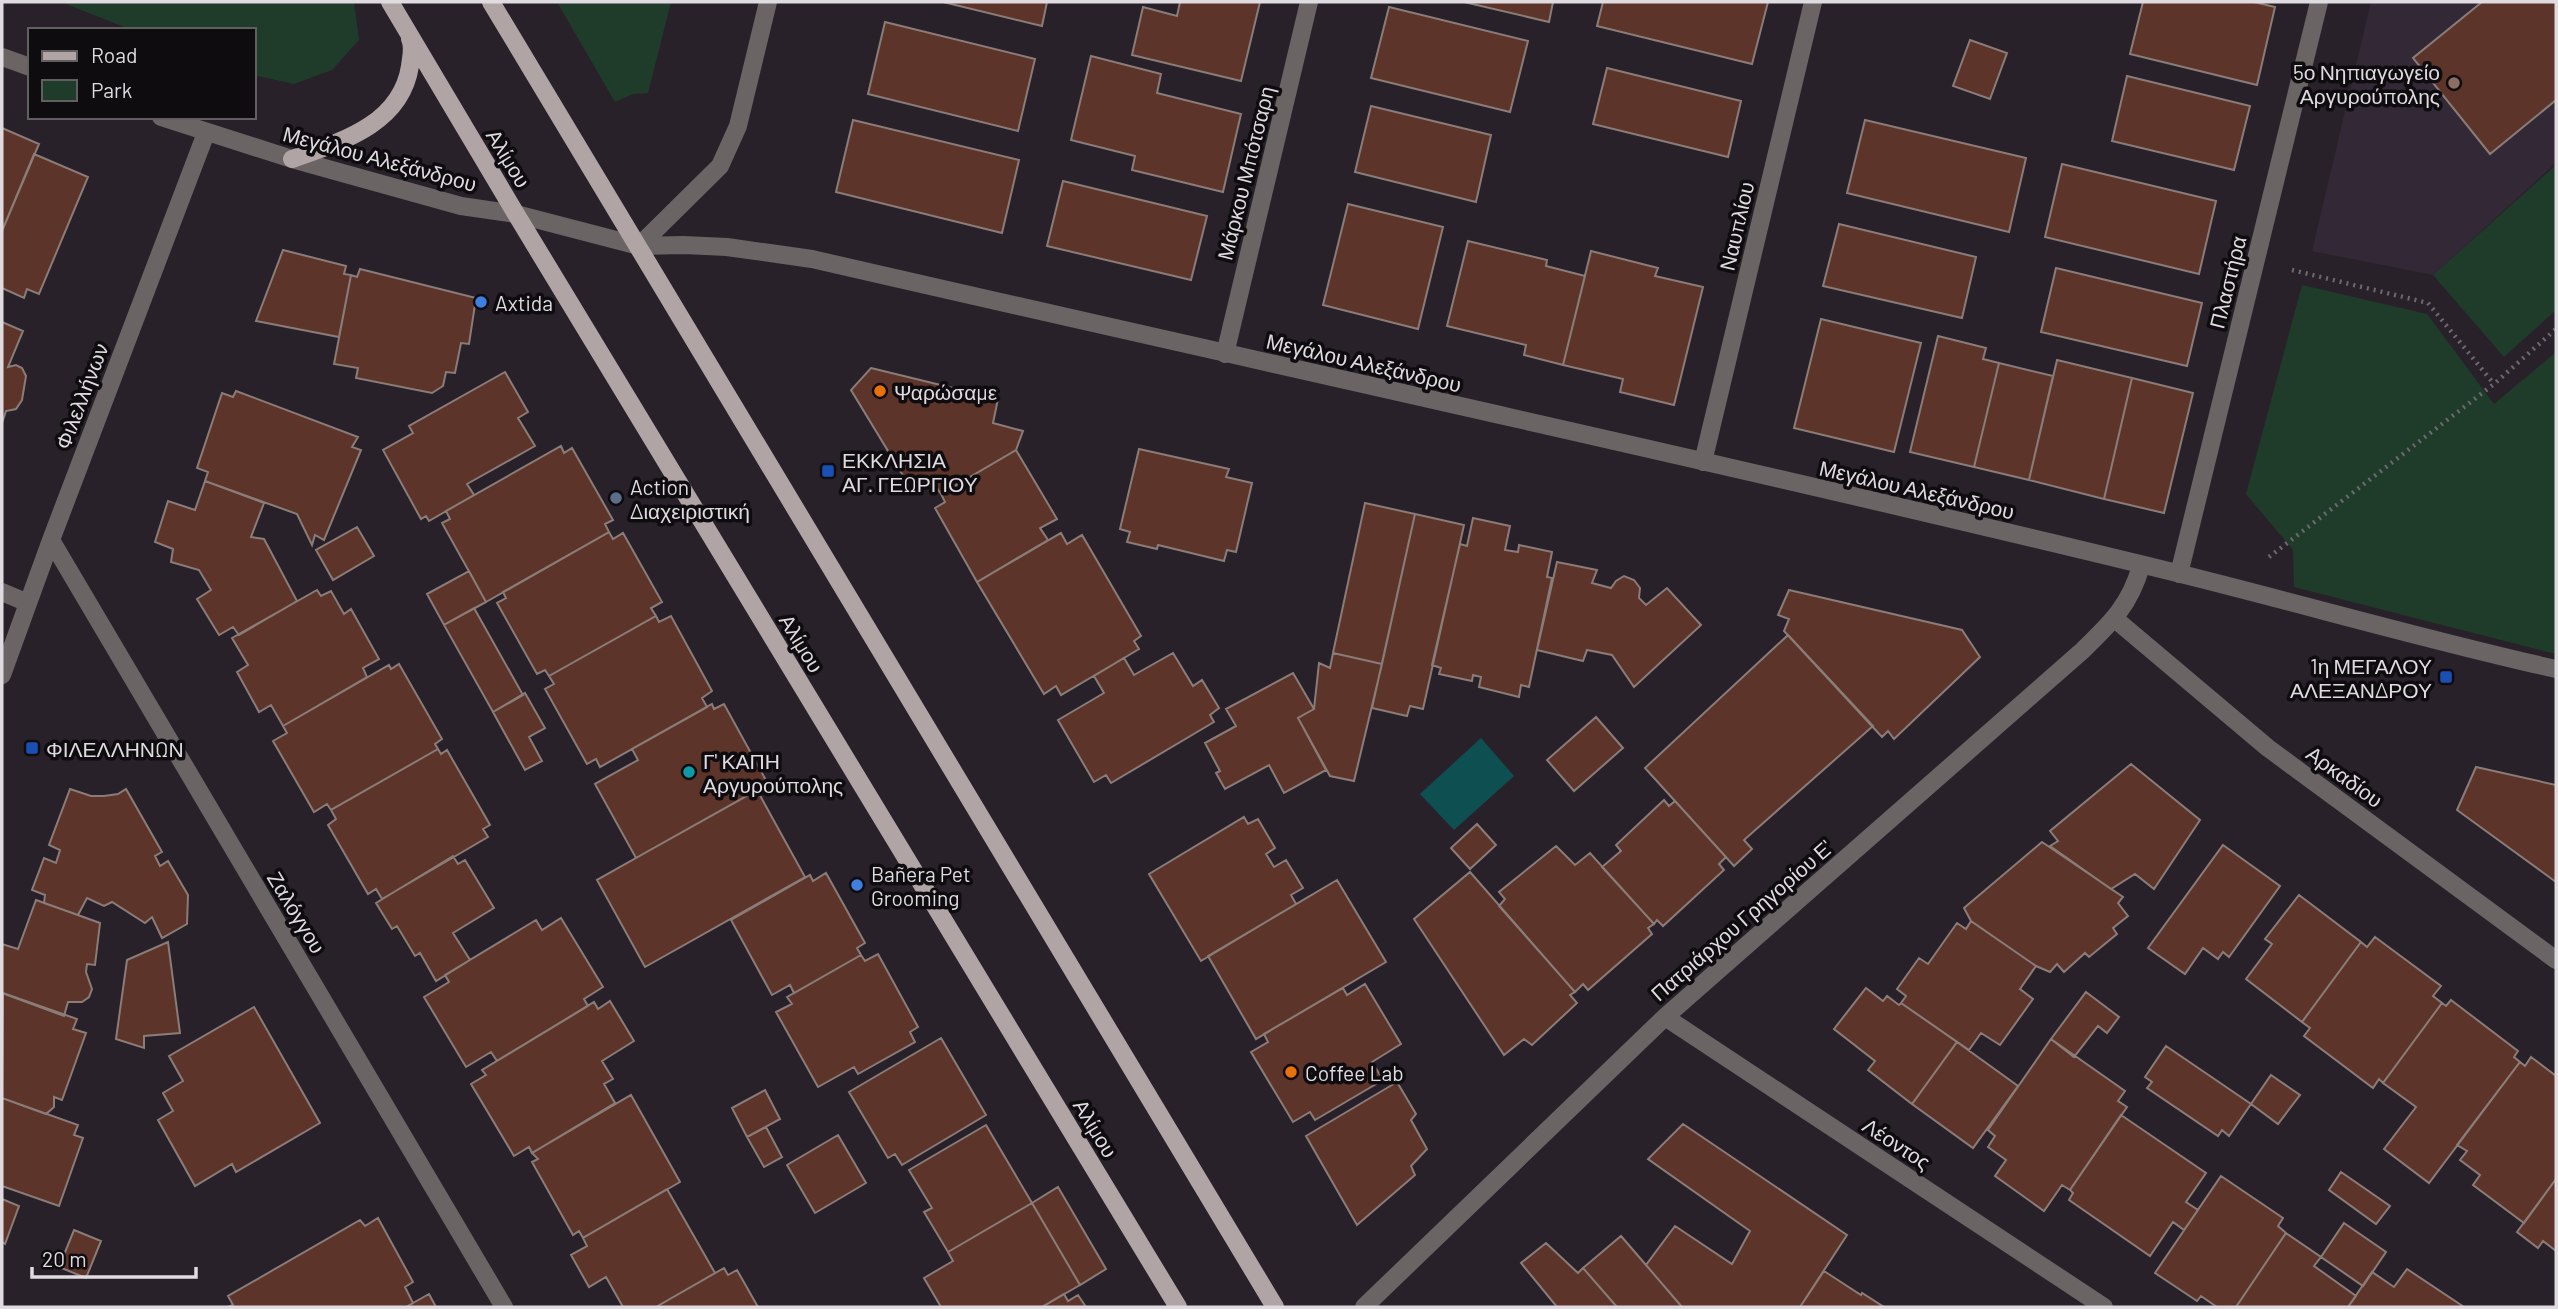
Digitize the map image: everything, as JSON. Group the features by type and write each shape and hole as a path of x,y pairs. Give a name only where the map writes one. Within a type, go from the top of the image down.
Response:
{"main road":[{"path":"491,2 1275,1307"},
{"path":"292,159 345,141 371,127 393,105 408,76 413,44 393,6"},
{"name":"Αλίμου","path":"393,6 516,214 1178,1307"}],"street":[{"path":"639,246 720,166 738,126 768,2"},
{"name":"Μάρκου Μπότσαρη","path":"1225,354 1309,2"},
{"name":"Ναυπλίου","path":"1703,462 1813,2"},
{"name":"Πλαστήρα","path":"2179,574 2319,2"},
{"path":"2,57 28,66"},
{"name":"Μεγάλου Αλεξάνδρου","path":"167,119 292,159 461,206 516,214 639,246 727,247 812,259 1703,462 2179,574 2453,646 2556,669"},
{"name":"Φιλελλήνων","path":"2,675 206,133"},
{"name":"Ζαλόγγου","path":"51,540 505,1307"},
{"name":"Πατριάρχου Γρηγορίου Ε'","path":"1364,1307 1665,1017 2082,651 2115,619 2127,602 2141,566"},
{"path":"2,592 28,603"},
{"name":"Αρκαδίου","path":"2115,619 2268,748 2556,960"},
{"name":"Λέοντος","path":"1665,1017 2104,1307"}],"path":[{"path":"2255,262 2428,303 2494,384"},
{"path":"2229,587 2494,384 2556,329"}],"shaded area":[{"name":"5ο Νηπιαγωγείο Αργυρούπολης","path":"2371,2 2556,2 2556,163 2433,275 2312,251"}],"green space":[{"path":"61,2 354,2 359,40 332,70 294,84 256,75 256,28 127,28"},
{"path":"557,2 671,2 648,93 633,94 615,102"},
{"path":"2556,165 2556,310 2504,357 2433,275"},
{"path":"2302,285 2427,314 2494,404 2556,352 2556,654 2294,587 2293,550 2246,494"}],"water":[{"path":"1481,738 1514,776 1454,830 1420,794"}],"building":[{"path":"943,2 1047,2 1042,26"},
{"path":"1180,2 1260,2 1241,81 1132,55 1143,7 1177,16"},
{"path":"1464,2 1553,2 1549,22"},
{"path":"1603,2 1768,2 1752,64 1597,26"},
{"path":"2143,2 2254,2 2275,7 2257,85 2130,54"},
{"path":"2482,2 2556,2 2556,100 2490,154 2413,58"},
{"path":"1389,7 1528,41 1510,112 1371,78"},
{"path":"885,22 1035,59 1018,131 868,94"},
{"path":"1970,40 2007,53 1990,99 1953,86"},
{"path":"1091,56 1161,74 1157,93 1241,114 1223,192 1132,170 1135,156 1071,140"},
{"path":"1607,68 1741,101 1728,157 1593,124"},
{"path":"2127,76 2250,106 2234,170 2112,141"},
{"path":"1371,106 1491,135 1476,202 1355,172"},
{"path":"853,120 1019,160 1002,233 836,192"},
{"path":"1865,120 2026,158 2009,232 1847,193"},
{"path":"2,128 39,144 2,231"},
{"path":"34,154 88,177 39,294 27,289 24,298 2,288 2,231"},
{"path":"2062,164 2216,201 2199,274 2045,237"},
{"path":"1063,181 1207,216 1191,280 1047,246"},
{"path":"1348,204 1443,227 1418,329 1323,305"},
{"path":"1839,224 1976,257 1962,318 1823,286"},
{"path":"1468,241 1547,260 1546,266 1585,276 1563,365 1524,355 1526,345 1447,326"},
{"path":"283,250 346,266 344,274 351,275 339,337 256,321"},
{"path":"1591,251 1658,268 1655,276 1703,287 1674,405 1620,392 1623,379 1563,365"},
{"path":"2056,268 2202,303 2187,366 2041,332"},
{"path":"360,269 476,298 469,344 461,343 455,373 446,372 443,386 432,393 356,378 358,368 334,364 351,275 357,277"},
{"path":"1821,319 1921,343 1894,452 1794,428"},
{"path":"2,322 23,331 8,367 16,365 22,368 26,376 22,400 16,409 6,411 2,423"},
{"path":"1938,336 1986,348 1983,359 1999,363 1974,467 1910,452"},
{"path":"2057,360 2132,378 2104,499 2029,480"},
{"path":"1999,363 2053,376 2029,480 1974,467"},
{"path":"871,368 998,399 993,423 1023,431 1016,450 941,494 931,480 913,492 851,390"},
{"path":"505,372 528,412 518,418 535,446 467,484 474,495 429,521 426,516 421,519 383,450 413,433 409,426"},
{"path":"2132,378 2193,393 2164,513 2104,499"},
{"path":"236,391 358,437 352,447 361,450 324,540 315,535 312,545 297,514 205,481 208,472 197,468 222,393 233,397"},
{"path":"561,446 564,453 572,448 613,520 605,524 609,532 486,602 442,523 450,519 446,511"},
{"path":"1139,449 1229,469 1226,477 1252,483 1236,552 1227,550 1224,561 1158,545 1157,549 1127,542 1130,532 1120,529"},
{"path":"1016,450 1057,519 1040,528 1048,540 977,582 935,508 945,502 941,494"},
{"path":"205,481 264,503 251,537 264,539 297,601 239,635 233,627 219,635 197,599 211,590 199,570 171,562 173,549 155,542 168,501 195,510"},
{"path":"1365,503 1415,514 1382,664 1333,653"},
{"path":"1415,514 1464,525 1423,709 1410,706 1407,716 1372,708"},
{"path":"1473,518 1510,526 1505,550 1518,552 1519,545 1552,552 1547,577 1552,578 1529,687 1521,685 1519,697 1479,687 1481,677 1473,675 1472,681 1439,674 1441,668 1432,665 1460,544 1467,546"},
{"path":"357,527 374,556 333,580 316,550"},
{"path":"609,532 613,539 623,533 662,602 651,608 656,616 549,676 545,670 537,674 497,603 506,598 503,592"},
{"path":"1061,533 1067,544 1082,535 1141,636 1134,641 1139,649 1061,695 1056,686 1044,694 977,582"},
{"path":"1557,562 1597,570 1592,583 1611,588 1624,576 1634,580 1640,588 1639,598 1646,605 1667,588 1701,625 1634,687 1612,655 1587,650 1583,661 1537,650"},
{"path":"469,571 486,602 444,625 427,594"},
{"path":"317,590 321,596 331,591 344,614 351,609 379,659 363,668 367,677 283,726 271,705 259,712 237,672 248,665 232,638"},
{"path":"1789,590 1962,630 1980,657 1894,739 1888,731 1882,737 1784,631 1789,619 1778,615"},
{"path":"474,608 523,695 493,712 444,625"},
{"path":"656,616 659,622 671,616 712,691 702,698 707,707 600,767 596,759 587,764 545,689 554,684 549,676"},
{"path":"1788,635 1873,726 1744,840 1752,849 1734,866 1645,768"},
{"path":"1173,653 1193,686 1202,680 1219,708 1210,715 1214,722 1111,783 1106,775 1094,782 1058,720 1104,693 1094,676 1124,658 1134,675"},
{"path":"1333,653 1382,664 1354,781 1330,776 1298,718 1314,709 1319,663 1330,668"},
{"path":"399,664 442,739 435,744 438,749 331,810 327,804 314,812 273,741 287,733 283,726 389,665 391,669"},
{"path":"1293,673 1314,709 1298,718 1326,770 1284,793 1269,765 1225,789 1216,773 1220,771 1205,743 1236,726 1226,709"},
{"path":"525,693 545,728 529,737 542,761 525,770 493,712"},
{"name":"Γ' ΚΑΠΗ Αργυρούπολης","path":"712,704 714,709 724,704 768,784 636,858 595,784 638,760 632,749"},
{"path":"1596,717 1623,748 1574,791 1547,760"},
{"path":"438,749 441,754 447,750 490,825 483,829 488,837 382,899 376,889 368,894 328,825 336,819 331,810"},
{"path":"2131,764 2200,820 2154,889 2135,874 2111,889 2050,846 2058,841 2050,831"},
{"path":"2476,767 2556,785 2556,882 2457,810"},
{"path":"70,789 91,796 104,796 118,794 126,789 162,852 155,856 160,866 168,861 188,895 187,924 162,938 152,917 145,923 112,902 104,906 87,898 78,915 44,903 45,895 32,890 44,858 56,863 60,850 49,845"},
{"path":"757,790 805,877 645,967 597,880"},
{"path":"1664,800 1669,806 1675,801 1726,857 1719,864 1724,870 1663,926 1657,920 1654,924 1602,867 1621,851 1616,845"},
{"path":"1244,817 1248,824 1258,819 1275,848 1266,854 1274,867 1286,860 1303,888 1291,895 1296,904 1201,961 1149,874"},
{"path":"1477,824 1496,845 1470,869 1451,848"},
{"path":"2042,842 2123,897 2118,903 2128,916 2113,928 2117,934 2089,957 2085,953 2064,972 2057,964 2050,972 2036,966 1971,921 1964,908"},
{"path":"2223,845 2280,886 2229,957 2223,952 2218,959 2203,948 2185,974 2148,948"},
{"path":"1556,846 1575,865 1590,853 1654,924 1648,928 1652,934 1588,990 1583,984 1575,992 1499,906 1505,899 1499,892"},
{"path":"453,856 458,864 465,860 494,908 453,933 470,960 436,981 420,953 415,956 397,926 392,929 376,903"},
{"path":"1470,872 1575,992 1570,995 1577,1003 1532,1045 1524,1039 1504,1055 1414,919"},
{"path":"826,873 865,943 857,948 861,955 794,993 790,985 772,995 731,920 810,875 813,881"},
{"path":"1337,880 1386,962 1256,1039 1208,956"},
{"path":"2299,895 2361,942 2302,1022 2246,979 2272,944 2265,939"},
{"path":"36,900 100,923 95,965 87,964 86,972 92,989 89,997 82,1002 68,1002 64,1016 2,993 2,944 18,949"},
{"path":"561,918 603,987 584,999 588,1006 497,1061 491,1052 466,1067 424,997 449,982 445,975 536,920 542,930"},
{"path":"1971,921 2036,966 2020,989 2033,999 2000,1045 1981,1033 1969,1050 1901,1003 1906,996 1897,989 1919,958 1928,964 1957,923 1966,929"},
{"path":"2375,937 2441,986 2433,996 2442,1003 2383,1083 2379,1079 2373,1088 2304,1036 2310,1028 2302,1022 2361,942 2367,947"},
{"path":"168,942 180,1033 144,1036 144,1048 116,1039 127,960"},
{"path":"878,954 918,1027 910,1032 915,1042 858,1074 854,1067 818,1087 776,1012 792,1004 787,997 861,955 865,961"},
{"path":"1365,984 1401,1044 1372,1062 1383,1080 1315,1120 1310,1112 1293,1122 1251,1052 1268,1042 1264,1034 1343,988 1347,995"},
{"path":"1866,988 1883,1001 1887,996 1899,1005 1901,1003 1957,1042 1912,1104 1868,1070 1875,1061 1834,1029"},
{"path":"2086,992 2119,1017 2107,1033 2098,1026 2074,1057 2051,1039"},
{"path":"3,993 77,1019 73,1029 86,1033 62,1100 54,1097 54,1107 46,1114 2,1098"},
{"path":"2451,1000 2518,1051 2514,1057 2520,1062 2429,1183 2384,1149 2416,1107 2383,1083 2442,1003 2446,1006"},
{"path":"610,1001 634,1041 602,1061 613,1079 604,1084 615,1103 532,1153 529,1147 514,1156 471,1084 486,1075 482,1070 594,1002 598,1009"},
{"path":"254,1007 320,1123 236,1172 232,1164 195,1186 158,1120 173,1111 163,1093 183,1081 169,1056"},
{"path":"941,1038 986,1115 902,1165 895,1154 888,1158 849,1092"},
{"path":"2051,1039 2125,1091 2118,1101 2127,1107 2070,1190 2062,1185 2044,1211 1995,1176 2006,1160 1988,1147 1995,1136 1988,1130"},
{"path":"1957,1042 2018,1086 1973,1148 1912,1104"},
{"path":"2166,1046 2251,1104 2229,1136 2222,1130 2218,1136 2147,1088 2152,1082 2145,1077"},
{"path":"2531,1057 2556,1076 2556,1179 2524,1223 2473,1185 2480,1175 2460,1160 2467,1151 2457,1145 2520,1062 2525,1066"},
{"path":"2271,1075 2300,1095 2278,1124 2251,1104"},
{"path":"1397,1082 1416,1114 1411,1120 1427,1149 1411,1166 1415,1175 1357,1225 1306,1136"},
{"path":"765,1090 780,1119 747,1137 732,1108"},
{"path":"631,1095 680,1182 583,1238 579,1231 573,1235 532,1162 538,1159 532,1153"},
{"path":"2,1098 78,1125 74,1135 83,1138 59,1206 2,1186"},
{"path":"2121,1115 2206,1173 2186,1202 2198,1210 2184,1230 2173,1222 2150,1256 2069,1200 2073,1193 2070,1190"},
{"path":"1683,1124 1847,1235 1800,1307 1682,1307 1646,1265 1675,1226 1732,1264 1750,1231 1648,1159"},
{"path":"986,1125 1032,1203 948,1252 924,1212 932,1208 909,1170"},
{"path":"766,1127 782,1157 764,1167 747,1137"},
{"path":"838,1135 866,1183 815,1213 787,1165"},
{"path":"2341,1172 2390,1206 2376,1224 2329,1190"},
{"path":"2221,1176 2283,1218 2278,1226 2286,1233 2236,1307 2217,1307 2201,1296 2197,1301 2155,1273"},
{"path":"2556,1179 2556,1251 2543,1241 2538,1248 2517,1232"},
{"path":"1058,1187 1106,1269 1080,1285 1032,1203"},
{"path":"667,1189 715,1273 656,1307 623,1307 606,1277 589,1287 571,1255 587,1246 583,1238"},
{"path":"2,1199 19,1206 5,1244 2,1242"},
{"path":"1032,1203 1080,1285 1042,1307 941,1307 924,1278 953,1261 948,1252"},
{"path":"378,1218 413,1282 405,1287 413,1303 406,1307 228,1307 233,1305 228,1296 360,1220 365,1226"},
{"path":"2344,1223 2386,1252 2363,1286 2321,1257"},
{"path":"74,1230 101,1241 86,1278 59,1267"},
{"path":"2286,1233 2321,1257 2314,1266 2356,1296 2348,1307 2236,1307"},
{"path":"1621,1236 1682,1307 1617,1307 1583,1268"},
{"path":"1546,1243 1578,1273 1583,1268 1617,1307 1557,1307 1521,1263"},
{"path":"724,1268 728,1275 737,1270 758,1307 656,1307"},
{"path":"2407,1269 2464,1307 2348,1307 2372,1272 2394,1287"},
{"path":"1824,1271 1861,1295 1862,1293 1884,1307 1800,1307"},
{"path":"429,1294 436,1307 406,1307 413,1303"},
{"path":"1064,1294 1068,1301 1078,1295 1086,1307 1042,1307"}],"place":[{"name":"5ο Νηπιαγωγείο Αργυρούπολης","path":"2454,83"},
{"name":"Axtida","path":"481,302"},
{"name":"Ψαρώσαμε","path":"880,391"},
{"name":"ΕΚΚΛΗΣΙΑ ΑΓ. ΓΕΩΡΓΙΟΥ","path":"828,471"},
{"name":"Action Διαχειριστική","path":"616,498"},
{"name":"1η ΜΕΓΑΛΟΥ ΑΛΕΞΑΝΔΡΟΥ","path":"2446,677"},
{"name":"ΦΙΛΕΛΛΗΝΩΝ","path":"32,748"},
{"name":"Γ' ΚΑΠΗ Αργυρούπολης","path":"689,772"},
{"name":"Bañera Pet Grooming","path":"857,885"},
{"name":"Coffee Lab","path":"1291,1072"}]}
